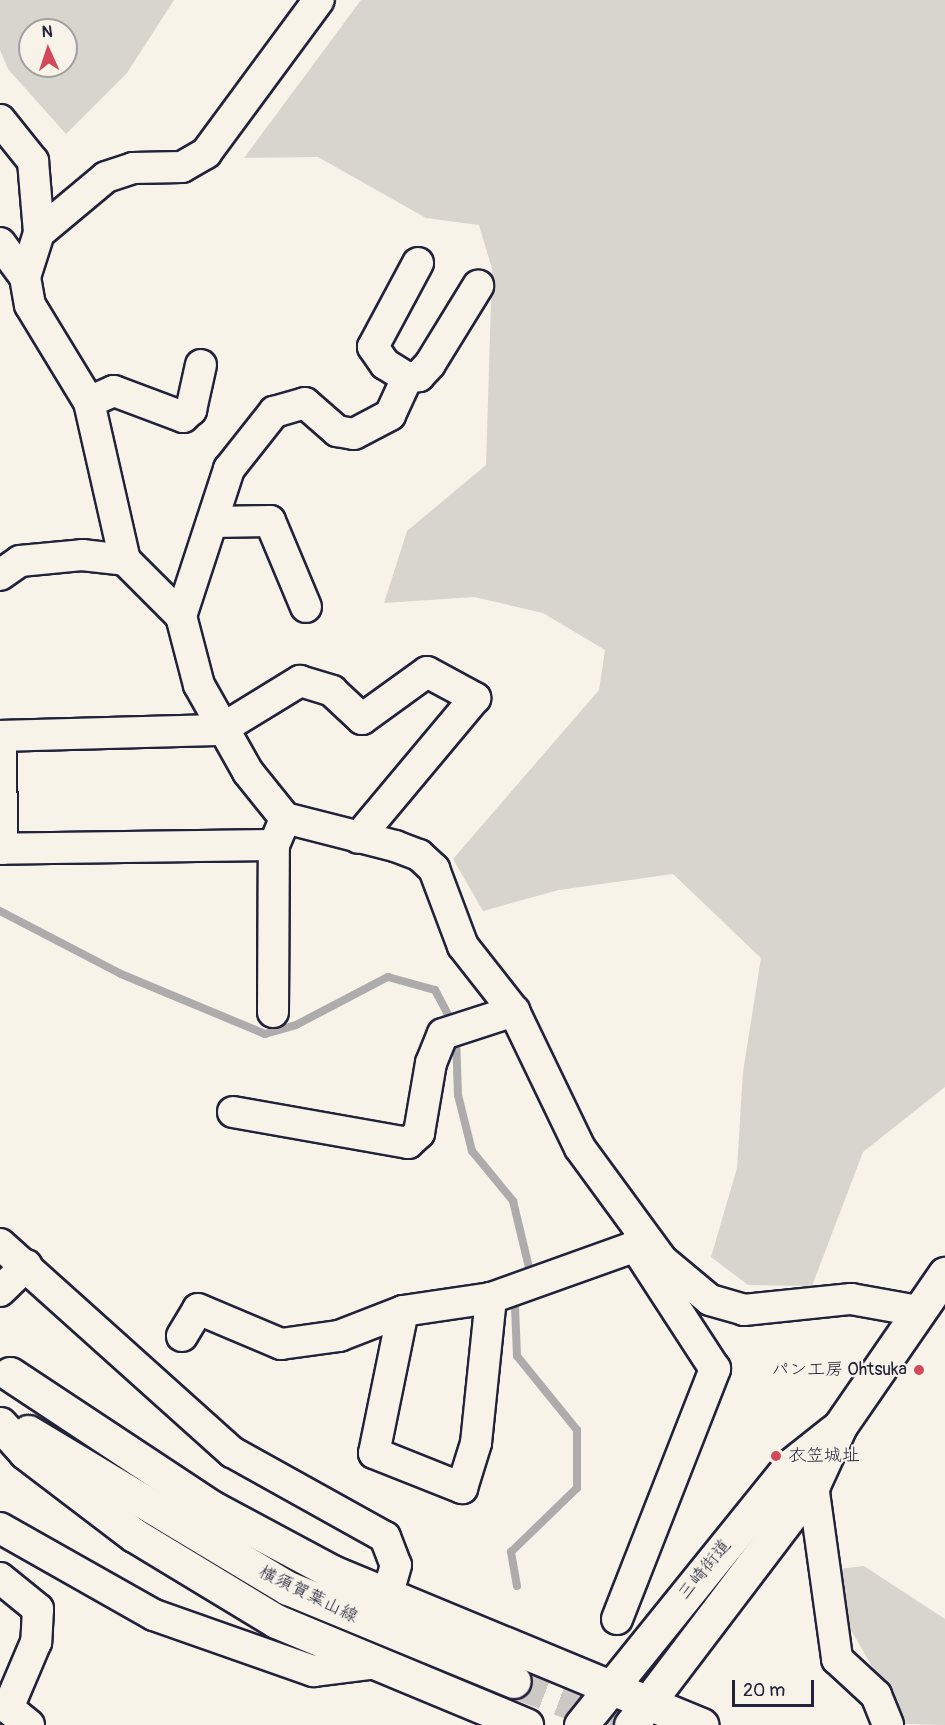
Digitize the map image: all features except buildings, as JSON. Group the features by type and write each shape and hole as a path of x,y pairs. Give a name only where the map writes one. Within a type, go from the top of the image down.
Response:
{"main road":[{"name":"三崎街道","path":"639,1714 813,1485 840,1426 945,1274"},
{"name":"横須賀葉山線","path":"115,1483 10,1374 211,1506 387,1596"},
{"name":"横須賀葉山線","path":"0,1415 115,1483 190,1534 288,1588 514,1681"},
{"path":"0,1425 25,1452 134,1535 276,1621 526,1725"},
{"name":"三崎街道","path":"580,1725 790,1466 840,1426"},
{"path":"387,1596 608,1689 639,1714 702,1725"}],"street":[{"path":"39,233 106,177 133,168 182,166 206,153 319,0"},
{"path":"0,120 33,161 39,233 25,277"},
{"path":"0,243 25,277 30,305 89,402 125,560 181,616 199,685 220,730 280,831 273,1011"},
{"path":"418,263 373,347 385,364 407,378 419,376 430,364 478,286"},
{"path":"89,402 114,391 183,417 190,410 201,365"},
{"path":"181,616 230,469 274,412 305,403 337,431 354,434 390,415 407,378"},
{"path":"212,522 270,521 306,607"},
{"path":"0,575 20,561 82,555 125,560"},
{"path":"358,838 475,698 427,672 362,719 332,691 300,681 220,730 1,736 2,849 280,831 358,838 420,855 434,869 463,946 514,1011 580,1148 715,1369 617,1619"},
{"path":"232,1112 408,1143 419,1133 431,1063 443,1034 514,1011"},
{"path":"182,1336 198,1309 280,1344 339,1336 403,1311 491,1298 638,1240"},
{"path":"638,1240 710,1300 732,1307 783,1309 851,1299 918,1311"},
{"path":"0,1244 232,1452 386,1537 396,1565 387,1596"},
{"path":"0,1291 27,1266"},
{"path":"403,1311 374,1453 462,1488 476,1443 491,1298"},
{"path":"813,1485 837,1659 876,1695 888,1725"},
{"path":"0,1528 154,1616 313,1671 377,1663"},
{"path":"0,1578 38,1609 36,1642 8,1708 29,1725"}],"shaded area":[{"path":"0,0 174,0 127,73 66,134 8,69 0,50"},
{"path":"361,0 945,0 945,1087 863,1152 812,1286 748,1285 711,1257 737,1168 743,1072 761,958 673,874 559,890 483,911 453,859 599,690 605,650 543,613 474,597 384,603 407,531 486,465 492,269 479,225 426,218 318,157 244,158"},
{"path":"864,1566 945,1619 945,1725 905,1724 824,1583 838,1569"}],"waterway":[{"path":"0,911 121,974 265,1034 296,1025 388,977 435,990 453,1024"},
{"path":"456,1036 458,1095 472,1151 513,1201 531,1276"},
{"path":"517,1586 511,1552 577,1488 577,1430 517,1356 515,1306 520,1296"}],"tunnel":[{"path":"514,1681 629,1725"}],"place":[{"name":"パン工房 Ohtsuka","path":"919,1370"},
{"name":"衣笠城址","path":"776,1456"}]}
